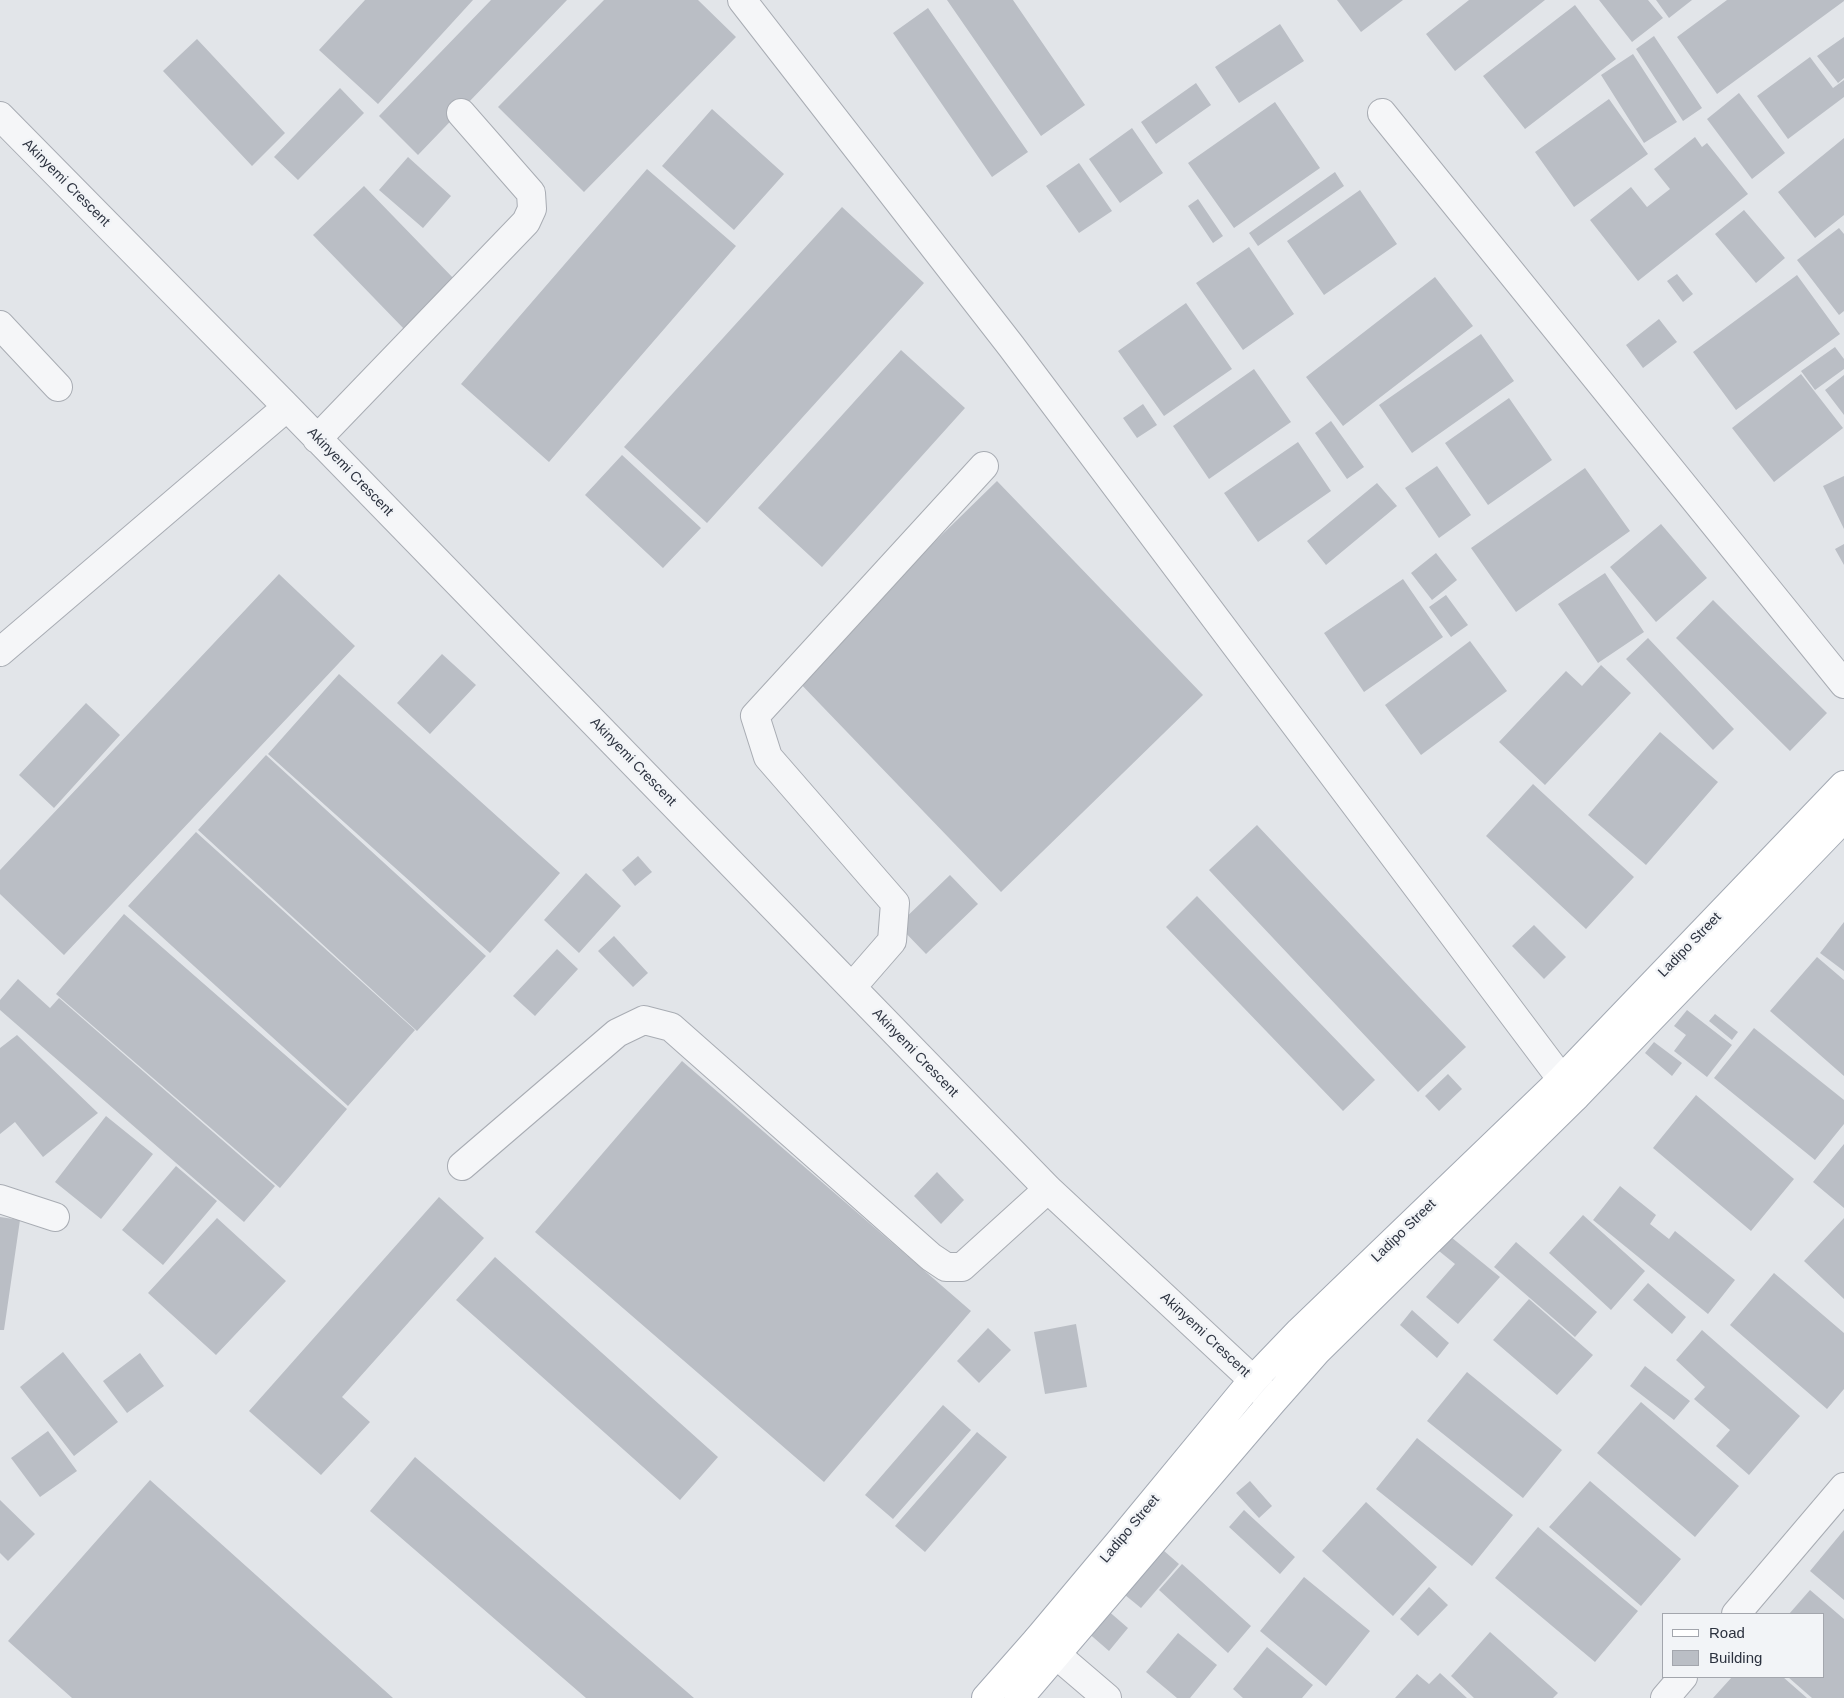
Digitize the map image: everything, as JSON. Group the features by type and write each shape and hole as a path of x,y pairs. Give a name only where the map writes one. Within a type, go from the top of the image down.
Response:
{"main road":[{"name":"Ladipo Street","path":"986,1698 1048,1647 1317,1351 1569,1088 1844,785"},
{"name":"Ladipo Street","path":"1019,1698 1048,1647 1252,1380 1300,1331 1569,1088 1844,818"}],"street":[{"path":"742,0 1011,346 1569,1088"},
{"path":"317,439 526,222 532,209 531,193 461,113"},
{"path":"1382,113 1844,684"},
{"name":"Akinyemi Crescent","path":"0,116 287,407 1048,1189 1252,1380 1272,1402"},
{"path":"0,325 58,387"},
{"path":"0,652 287,407"},
{"path":"852,987 892,941 894,903 768,757 755,716 984,466"},
{"path":"462,1166 617,1033 644,1020 671,1027 931,1257 946,1267 962,1267 1048,1189"},
{"path":"0,1198 55,1217"},
{"path":"1737,1613 1844,1487"},
{"path":"1048,1647 1108,1698"},
{"path":"1665,1698 1682,1678"}],"building":[{"path":"365,0 473,0 378,104 319,50"},
{"path":"491,0 567,0 418,155 379,116"},
{"path":"604,0 698,0 736,37 584,192 498,107"},
{"path":"947,0 1013,0 1085,105 1041,136"},
{"path":"1337,0 1403,0 1361,32"},
{"path":"1469,0 1545,0 1455,71 1426,34"},
{"path":"1599,0 1648,0 1663,18 1632,42"},
{"path":"1656,0 1692,0 1669,18"},
{"path":"1727,0 1844,1 1717,94 1677,37"},
{"path":"1575,5 1616,59 1525,129 1483,76"},
{"path":"928,8 1028,152 992,177 893,33"},
{"path":"1280,24 1304,61 1239,103 1215,67"},
{"path":"1654,36 1702,108 1683,121 1636,49"},
{"path":"1844,37 1844,78 1838,83 1817,56"},
{"path":"197,39 285,133 252,166 163,71"},
{"path":"1633,54 1677,122 1644,143 1601,75"},
{"path":"1810,57 1833,88 1844,80 1844,97 1788,139 1757,96"},
{"path":"1196,83 1211,105 1156,144 1141,122"},
{"path":"340,88 364,113 298,180 274,157"},
{"path":"1739,93 1785,153 1752,179 1707,119"},
{"path":"1609,99 1648,154 1574,207 1535,152"},
{"path":"1275,102 1320,168 1234,228 1188,163"},
{"path":"712,109 784,174 734,230 662,166"},
{"path":"1132,128 1163,173 1120,203 1089,159"},
{"path":"1695,137 1702,147 1707,143 1748,194 1638,281 1590,220 1631,187 1647,207 1670,189 1654,169"},
{"path":"1844,138 1844,215 1815,238 1778,192"},
{"path":"408,157 451,196 423,228 379,190"},
{"path":"1079,163 1112,211 1079,233 1046,186"},
{"path":"647,169 736,246 549,462 461,384"},
{"path":"1335,172 1344,186 1258,246 1249,233"},
{"path":"364,186 456,281 405,330 313,235"},
{"path":"1360,190 1397,244 1324,295 1287,241"},
{"path":"1198,199 1223,236 1213,243 1188,206"},
{"path":"842,207 924,283 707,523 624,447"},
{"path":"1744,210 1785,258 1756,283 1715,234"},
{"path":"1839,228 1844,234 1844,311 1839,315 1797,260"},
{"path":"1249,247 1294,314 1243,350 1196,283"},
{"path":"1677,274 1693,294 1683,302 1667,281"},
{"path":"1797,275 1840,334 1736,410 1693,352"},
{"path":"1435,277 1473,326 1343,426 1306,377"},
{"path":"1186,303 1232,369 1164,416 1118,351"},
{"path":"1659,319 1677,342 1643,368 1626,345"},
{"path":"1481,334 1514,381 1412,453 1379,405"},
{"path":"1835,347 1844,359 1844,369 1815,390 1801,371"},
{"path":"901,350 965,408 822,567 758,508"},
{"path":"1254,369 1291,422 1209,479 1173,426"},
{"path":"1801,374 1843,428 1774,482 1732,428"},
{"path":"1844,375 1844,415 1825,390"},
{"path":"1509,398 1552,460 1488,505 1445,443"},
{"path":"1143,404 1157,425 1137,438 1123,418"},
{"path":"1331,421 1364,467 1347,479 1315,433"},
{"path":"1298,442 1331,491 1258,542 1224,493"},
{"path":"622,455 701,528 663,568 585,495"},
{"path":"1437,466 1471,515 1439,538 1405,488"},
{"path":"1585,468 1630,531 1516,612 1471,548"},
{"path":"1844,476 1844,529 1823,486"},
{"path":"997,481 1203,695 1001,892 795,678"},
{"path":"1377,483 1397,506 1326,565 1307,541"},
{"path":"1661,524 1707,578 1656,622 1610,567"},
{"path":"1844,544 1844,565 1835,549"},
{"path":"1436,553 1457,580 1432,600 1411,573"},
{"path":"1605,573 1644,632 1598,663 1558,604"},
{"path":"279,574 355,646 64,955 0,894 0,870"},
{"path":"1403,579 1443,637 1364,692 1324,633"},
{"path":"1446,595 1468,625 1451,637 1429,607"},
{"path":"1713,600 1827,713 1790,751 1676,638"},
{"path":"1648,638 1734,729 1713,750 1626,659"},
{"path":"1470,641 1507,691 1421,755 1385,705"},
{"path":"442,654 476,685 430,734 397,703"},
{"path":"1601,665 1631,693 1545,785 1499,742 1566,671 1582,686"},
{"path":"339,674 560,873 490,953 268,754"},
{"path":"86,703 120,735 54,808 19,775"},
{"path":"1660,732 1718,782 1646,865 1588,815"},
{"path":"266,755 486,956 417,1031 198,830"},
{"path":"1533,784 1634,877 1586,929 1486,836"},
{"path":"1257,825 1466,1047 1418,1092 1209,870"},
{"path":"196,832 415,1030 348,1106 128,906"},
{"path":"638,856 652,872 635,886 622,870"},
{"path":"586,873 621,906 579,953 544,920"},
{"path":"950,875 978,904 926,954 898,925"},
{"path":"1197,896 1375,1080 1343,1111 1166,927"},
{"path":"124,914 347,1109 280,1188 56,994"},
{"path":"1844,922 1844,971 1820,953"},
{"path":"1534,925 1566,957 1544,979 1512,946"},
{"path":"614,936 648,973 633,987 598,951"},
{"path":"557,949 578,969 535,1016 513,996"},
{"path":"1817,957 1844,980 1844,1076 1770,1011"},
{"path":"18,979 50,1008 59,998 275,1186 244,1222 0,1010 0,1000"},
{"path":"1687,1010 1732,1045 1707,1077 1674,1051 1686,1035 1674,1026"},
{"path":"1715,1014 1738,1032 1732,1040 1709,1021"},
{"path":"1754,1028 1844,1100 1844,1124 1815,1160 1714,1078"},
{"path":"17,1035 98,1113 43,1157 15,1122 0,1134 0,1048"},
{"path":"1654,1042 1682,1063 1672,1076 1645,1053"},
{"path":"682,1061 971,1311 824,1482 535,1232"},
{"path":"1448,1074 1462,1089 1439,1111 1425,1096"},
{"path":"1696,1095 1794,1179 1751,1231 1653,1148"},
{"path":"106,1116 153,1154 101,1219 55,1182"},
{"path":"1844,1144 1844,1208 1813,1182"},
{"path":"176,1166 217,1201 163,1265 122,1230"},
{"path":"937,1172 964,1200 941,1224 914,1196"},
{"path":"1620,1186 1656,1215 1650,1224 1669,1239 1675,1231 1735,1280 1708,1314 1593,1220"},
{"path":"439,1197 484,1238 342,1397 370,1422 321,1475 249,1411"},
{"path":"1583,1215 1645,1271 1611,1310 1549,1253"},
{"path":"0,1217 20,1220 4,1330 0,1330"},
{"path":"217,1218 286,1281 216,1355 148,1293"},
{"path":"1844,1218 1844,1299 1804,1261"},
{"path":"1451,1237 1500,1277 1458,1324 1426,1297 1455,1264 1439,1251"},
{"path":"1516,1242 1597,1312 1575,1337 1494,1267"},
{"path":"495,1257 718,1457 680,1500 456,1300"},
{"path":"1774,1273 1844,1333 1844,1389 1827,1409 1730,1325"},
{"path":"1648,1283 1686,1317 1672,1334 1633,1300"},
{"path":"1529,1299 1593,1355 1557,1395 1493,1340"},
{"path":"1412,1310 1449,1343 1437,1358 1400,1325"},
{"path":"1076,1324 1087,1387 1045,1394 1034,1332"},
{"path":"988,1328 1011,1350 979,1383 957,1361"},
{"path":"1702,1330 1800,1416 1749,1475 1716,1446 1730,1430 1694,1399 1705,1387 1676,1360"},
{"path":"63,1352 118,1422 74,1456 20,1387"},
{"path":"140,1353 164,1386 127,1413 103,1381"},
{"path":"1645,1366 1690,1401 1674,1420 1630,1386"},
{"path":"1467,1372 1562,1450 1523,1498 1427,1421"},
{"path":"1641,1402 1739,1486 1695,1537 1597,1453"},
{"path":"943,1405 971,1430 893,1519 865,1495"},
{"path":"48,1431 77,1471 40,1497 11,1458"},
{"path":"977,1432 1007,1457 925,1552 895,1526"},
{"path":"1417,1438 1513,1515 1472,1566 1376,1489"},
{"path":"415,1457 694,1698 586,1698 370,1511"},
{"path":"150,1480 393,1698 72,1698 8,1641"},
{"path":"1250,1481 1272,1506 1259,1518 1236,1493"},
{"path":"1590,1481 1681,1559 1641,1606 1549,1527"},
{"path":"0,1500 35,1534 8,1561 0,1553"},
{"path":"1366,1502 1437,1567 1393,1616 1322,1551"},
{"path":"1244,1510 1295,1557 1280,1574 1229,1527"},
{"path":"1538,1527 1638,1611 1595,1662 1495,1578"},
{"path":"1844,1530 1844,1600 1810,1571"},
{"path":"1163,1550 1179,1564 1141,1608 1125,1595"},
{"path":"1182,1564 1251,1626 1228,1653 1159,1590"},
{"path":"1304,1577 1370,1631 1326,1686 1260,1631"},
{"path":"1429,1587 1448,1605 1418,1636 1400,1619"},
{"path":"1810,1590 1844,1619 1844,1698 1812,1698 1789,1678 1824,1678 1824,1613 1790,1613"},
{"path":"1106,1609 1128,1628 1109,1651 1086,1631"},
{"path":"1490,1632 1558,1693 1553,1698 1474,1698 1451,1676"},
{"path":"1178,1633 1217,1665 1190,1698 1177,1698 1146,1672"},
{"path":"1267,1647 1313,1685 1302,1698 1243,1698 1233,1689"},
{"path":"1440,1673 1467,1698 1395,1698 1417,1674 1429,1684"},
{"path":"1731,1678 1784,1678 1807,1698 1713,1698"}]}
